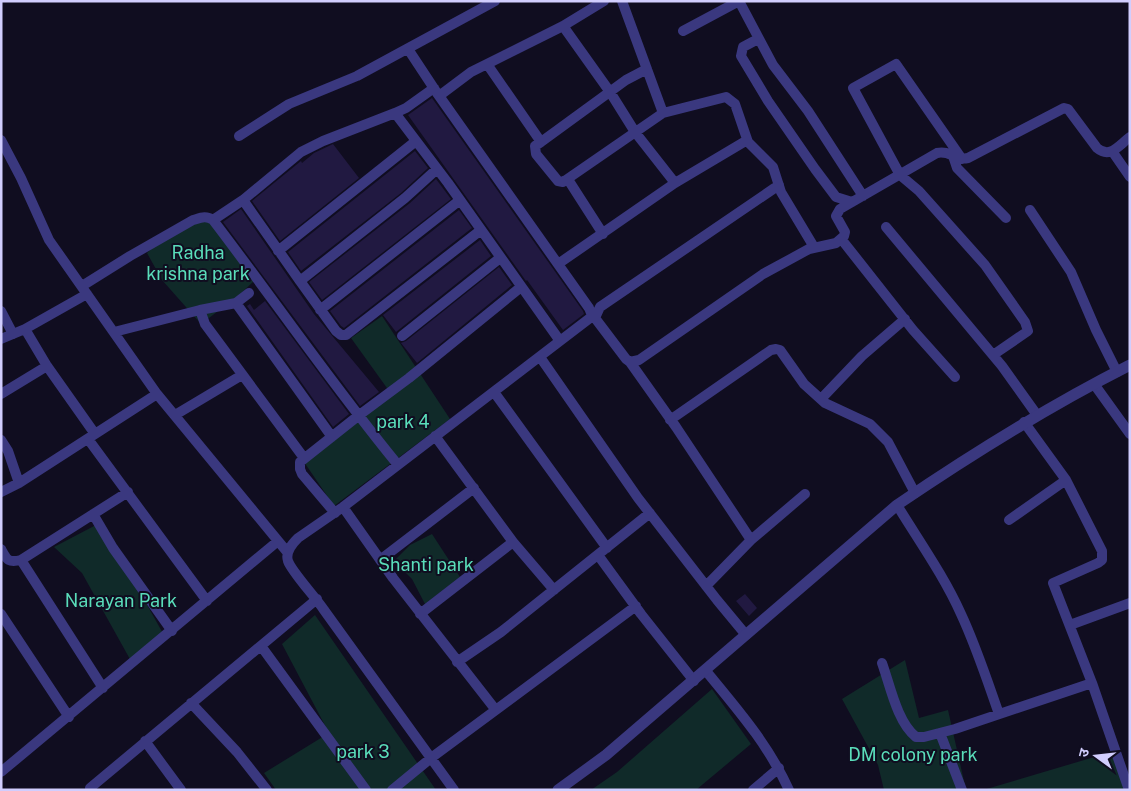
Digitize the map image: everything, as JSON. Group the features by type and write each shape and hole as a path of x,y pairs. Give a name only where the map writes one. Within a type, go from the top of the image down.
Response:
{"street":[{"path":"239,136 289,104 357,76 495,1"},
{"path":"213,220 243,200 301,152 323,141 406,108 471,72 563,26 604,1"},
{"path":"622,1 663,113"},
{"path":"683,31 739,1 773,65 808,111 863,196"},
{"path":"563,26 610,92 635,132 675,183"},
{"path":"758,39 743,47 741,56 752,76 814,169 836,197 852,202"},
{"path":"408,49 436,92 589,308 594,318 630,362 751,540"},
{"path":"487,64 541,142"},
{"path":"993,355 1028,331 1025,322 985,265 919,191 900,174 854,88 896,64 957,158 956,168 1006,218"},
{"path":"647,68 626,80 535,146 536,154 558,180 563,182 567,180 663,113 726,97 736,104 748,142 773,167 781,192 814,247"},
{"path":"630,362 639,360 763,274 814,247 824,246 840,240 845,232 836,216 837,212 937,153 947,152 957,158 968,158 1064,108 1068,109 1097,148 1103,153 1112,151 1130,137"},
{"path":"395,113 438,169 560,341"},
{"path":"1,140 21,178 49,240 157,394 288,553"},
{"path":"278,251 416,141"},
{"path":"558,264 675,183 738,145 748,142"},
{"path":"1112,151 1130,177"},
{"path":"300,280 405,198 438,169"},
{"path":"567,180 602,234"},
{"path":"454,790 291,566 288,560 288,553 292,544 560,341 594,318 600,307 779,185"},
{"path":"243,200 320,310 340,335 346,335 481,230"},
{"path":"320,310 460,200"},
{"path":"1030,210 1071,272 1096,330 1117,372"},
{"path":"1,339 25,329 85,290 130,256 193,220 209,217 277,304 358,416 398,465"},
{"path":"886,227 993,355 1037,415"},
{"path":"840,240 842,240 905,320 955,377"},
{"path":"402,336 500,258"},
{"path":"495,709 339,510 302,474 300,462 410,378 521,287"},
{"path":"114,332 200,310 236,303 249,293"},
{"path":"236,303 332,437"},
{"path":"200,310 205,324 304,458"},
{"path":"1,311 13,334"},
{"path":"821,400 862,356 905,320"},
{"path":"25,329 128,492 207,601"},
{"path":"670,420 770,350 776,348 785,355 804,384 821,400 870,424 888,442 915,493"},
{"path":"540,357 632,490 746,635"},
{"path":"558,790 606,755 706,671 897,505 1024,422 1130,365"},
{"path":"1,394 47,366"},
{"path":"175,415 242,375"},
{"path":"1094,384 1130,434"},
{"path":"494,392 603,551 636,606 694,681"},
{"path":"1,492 19,483 157,394"},
{"path":"1024,422 1066,480 1103,556 1102,560 1098,563 1053,583 1092,683 1129,790"},
{"path":"436,436 513,542 554,590"},
{"path":"1,440 8,451 19,483"},
{"path":"1009,520 1066,480"},
{"path":"380,560 474,488"},
{"path":"1,549 10,561 21,560 128,492"},
{"path":"706,586 751,540 805,494"},
{"path":"897,505 960,612 976,648 999,714"},
{"path":"457,662 501,632 650,513"},
{"path":"93,514 113,548 172,631"},
{"path":"1,772 278,541"},
{"path":"420,614 513,542"},
{"path":"21,560 103,688"},
{"path":"88,789 317,600"},
{"path":"1070,625 1130,603"},
{"path":"392,790 495,709 636,606"},
{"path":"1,614 68,717"},
{"path":"261,646 366,790"},
{"path":"882,663 905,725 916,737 940,733 1092,683"},
{"path":"706,671 763,741 789,790"},
{"path":"191,703 237,752 267,790"},
{"path":"940,733 962,790"},
{"path":"145,742 181,790"},
{"path":"753,790 779,768"}],"green space":[{"name":"Radha krishna park","path":"213,220 254,281 238,296 201,324 162,280 147,253 167,234 196,222"},
{"name":"park 4","path":"382,316 450,419 334,506 304,462 392,395 351,338"},
{"name":"Narayan Park","path":"96,525 136,585 165,637 131,661 82,573 54,547"},
{"name":"Shanti park","path":"432,534 460,577 425,604 412,579 394,561 410,545"},
{"name":"park 3","path":"315,615 436,790 276,790 264,773 329,733 282,644"},
{"name":"DM colony park","path":"905,660 919,718 948,710 966,790 884,790 878,765 842,699"},
{"path":"712,689 751,744 696,790 591,790 617,772"},
{"name":"DM colony park","path":"1118,750 1130,790 983,790"}],"building":[{"path":"432,98 583,311 584,314 563,330 408,115"},
{"path":"333,144 359,178 280,241 252,201 301,161 302,163 314,153"},
{"path":"415,151 428,168 401,193 301,271 288,252"},
{"path":"436,179 451,199 322,300 309,282 410,203"},
{"path":"241,209 314,314 379,392 360,406 223,222"},
{"path":"459,210 472,228 344,328 341,326 330,311"},
{"path":"480,240 491,256 396,332 383,315"},
{"path":"499,267 512,285 417,363 401,343"},
{"path":"265,301 349,414 333,427 247,306 250,304 254,310"},
{"path":"745,594 757,608 749,616 736,601"}]}
